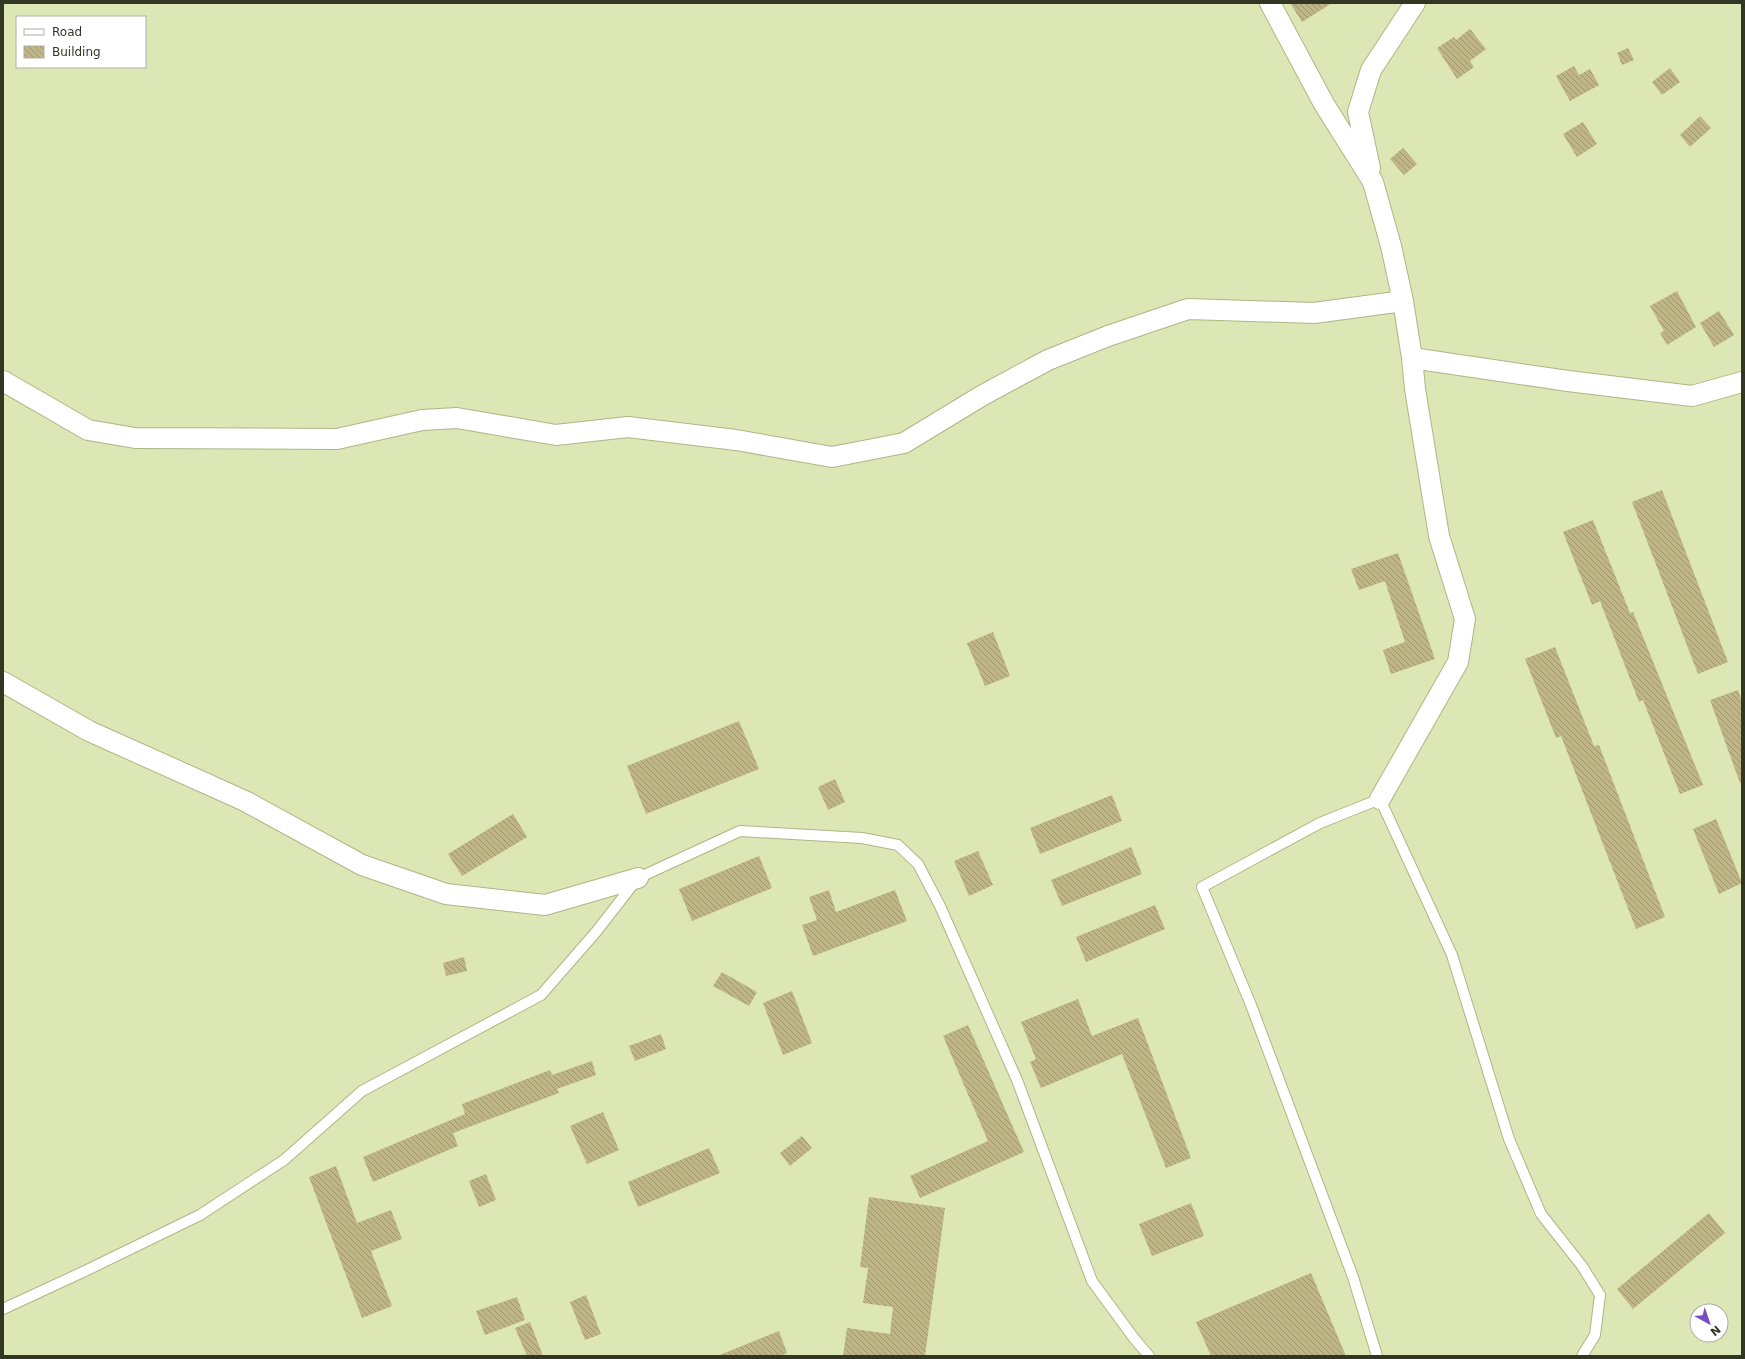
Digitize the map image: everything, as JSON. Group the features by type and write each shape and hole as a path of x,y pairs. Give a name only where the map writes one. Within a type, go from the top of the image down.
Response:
{"street":[{"path":"1270,3 1324,104 1372,182"},
{"path":"1380,799 1458,662 1465,619 1439,536 1402,301 1391,246 1372,182 1358,112 1371,70 1415,3"},
{"path":"3,381 88,430 135,438 337,439 422,420 457,418 556,434 628,427 736,440 832,457 904,443 983,395 1048,360 1108,336 1188,309 1314,313 1402,301"},
{"path":"1412,358 1568,381 1692,396 1742,382"},
{"path":"3,682 89,731 245,801 362,866 446,894 545,905 638,878"}],"lane":[{"path":"1377,1356 1353,1277 1262,1034 1202,887 1320,823 1380,799 1452,956 1509,1139 1541,1214 1582,1266 1600,1295 1595,1334 1582,1356"},
{"path":"3,1309 200,1215 284,1160 362,1091 541,995 596,932 638,878 740,831 862,838 898,845 918,864 940,906 1018,1080 1092,1281 1133,1337 1149,1356"}],"building":[{"path":"1290,3 1332,3 1302,22"},
{"path":"1470,29 1486,49 1470,61 1474,67 1457,79 1437,48 1454,37 1456,40"},
{"path":"1628,48 1634,60 1622,65 1617,53"},
{"path":"1574,66 1579,75 1590,69 1599,85 1570,101 1556,76"},
{"path":"1670,68 1680,82 1662,95 1652,82"},
{"path":"1700,116 1711,128 1690,147 1680,135"},
{"path":"1583,122 1597,144 1577,157 1563,134"},
{"path":"1403,148 1417,164 1404,175 1390,159"},
{"path":"1677,291 1696,327 1667,345 1660,333 1664,331 1650,306"},
{"path":"1719,311 1734,335 1714,347 1700,323"},
{"path":"1662,490 1728,662 1698,674 1632,502"},
{"path":"1593,520 1630,613 1633,612 1703,785 1680,794 1643,700 1639,702 1600,601 1592,605 1563,532"},
{"path":"1398,553 1435,659 1391,674 1383,650 1405,642 1385,581 1359,590 1351,569"},
{"path":"993,632 1010,676 985,686 967,643"},
{"path":"1555,647 1594,746 1599,745 1665,917 1636,929 1561,736 1556,738 1525,659"},
{"path":"1738,690 1742,701 1742,783 1740,783 1710,700"},
{"path":"739,721 759,769 646,814 627,766"},
{"path":"835,779 845,802 828,810 818,787"},
{"path":"1112,795 1122,821 1040,854 1030,828"},
{"path":"513,814 527,837 462,876 448,854"},
{"path":"1716,819 1742,883 1719,894 1693,829"},
{"path":"1131,847 1142,874 1062,906 1051,880"},
{"path":"978,851 993,885 969,896 954,861"},
{"path":"759,856 772,888 692,921 679,889"},
{"path":"829,890 836,912 895,890 907,921 813,956 802,925 817,920 809,897"},
{"path":"1155,905 1165,929 1086,962 1076,937"},
{"path":"464,957 467,971 446,976 443,963"},
{"path":"722,972 757,992 749,1006 713,986"},
{"path":"792,991 812,1043 783,1055 763,1003"},
{"path":"1078,999 1092,1036 1138,1018 1191,1158 1166,1168 1122,1054 1041,1088 1030,1062 1036,1059 1021,1022"},
{"path":"968,1025 1024,1152 920,1198 910,1176 988,1141 943,1036"},
{"path":"661,1034 666,1049 635,1061 629,1046"},
{"path":"592,1061 596,1075 557,1089 559,1093 453,1133 458,1146 373,1182 363,1157 465,1114 462,1104 550,1070 552,1075"},
{"path":"603,1112 619,1150 587,1164 570,1126"},
{"path":"802,1136 812,1148 790,1166 780,1153"},
{"path":"709,1148 720,1173 638,1207 628,1182"},
{"path":"336,1166 357,1223 391,1210 402,1239 371,1251 392,1306 362,1318 309,1177"},
{"path":"486,1174 496,1200 479,1207 469,1181"},
{"path":"869,1197 945,1208 925,1356 843,1356 847,1328 890,1334 893,1307 863,1303 868,1268 860,1267"},
{"path":"1191,1203 1204,1236 1152,1256 1139,1224"},
{"path":"1709,1213 1725,1233 1633,1309 1617,1289"},
{"path":"1311,1273 1346,1356 1211,1356 1196,1322"},
{"path":"586,1295 601,1334 585,1340 570,1302"},
{"path":"517,1297 525,1320 485,1335 476,1311"},
{"path":"530,1322 543,1356 527,1356 515,1328"},
{"path":"779,1331 787,1353 780,1356 717,1356"}]}
